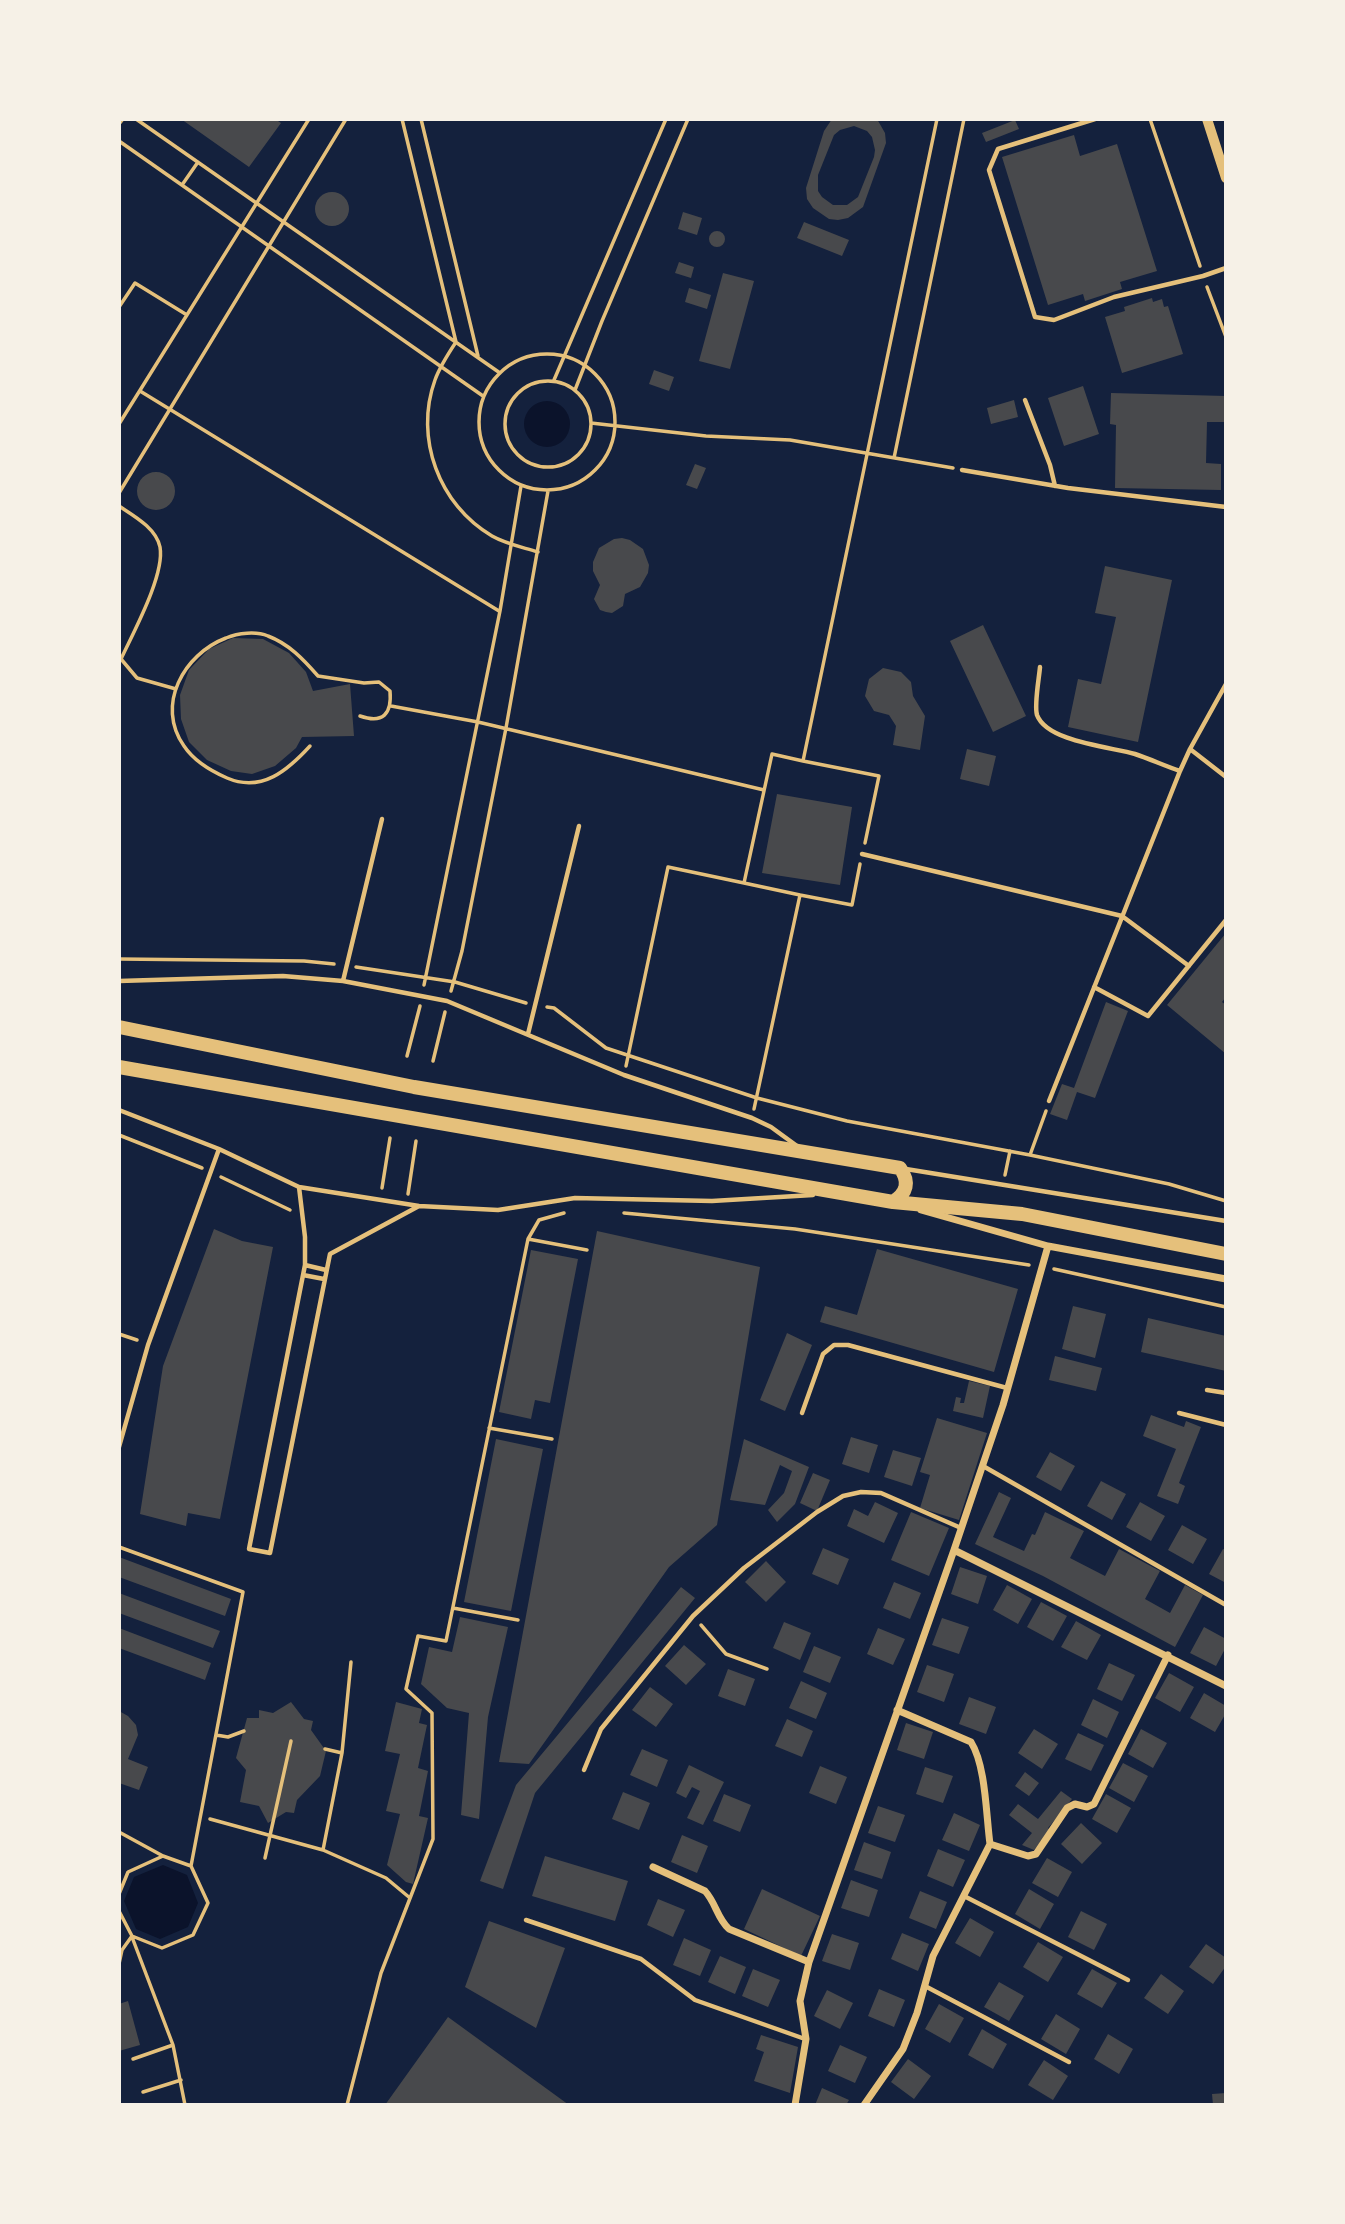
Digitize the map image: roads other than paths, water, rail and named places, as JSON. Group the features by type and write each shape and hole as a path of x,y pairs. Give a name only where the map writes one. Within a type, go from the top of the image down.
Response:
{"main road":[{"path":"119,1027 414,1087 900,1168 906,1187 902,1196 893,1202"},
{"path":"119,1067 893,1202 1022,1214 1226,1254"}],"street":[{"path":"1208,119 1226,178"},
{"path":"893,1202 1048,1246 1226,1279"},
{"path":"795,2105 806,2039 800,2001 809,1962 954,1550 1008,1388 1048,1246"},
{"path":"954,1550 1226,1686"},
{"path":"990,1843 1028,1856 1036,1854 1067,1808 1075,1804 1087,1807 1094,1804 1168,1656"},
{"path":"864,2105 902,2049 917,2013 933,1956 990,1843 980,1771 976,1750 971,1742 897,1710"},
{"path":"653,1867 705,1891 711,1897 720,1922 729,1929 809,1962"}],"lane":[{"path":"1095,119 998,149 989,170 1035,317 1054,320 1114,297 1226,268"},
{"path":"1025,400 1050,465 1055,486"},
{"path":"962,470 1055,486 1226,507"},
{"path":"1041,667 1036,713 1053,732 1072,740 1135,754 1181,771"},
{"path":"1049,1101 1190,749 1226,684"},
{"path":"1190,749 1226,777"},
{"path":"343,981 382,819"},
{"path":"528,1034 579,826"},
{"path":"862,854 1122,916 1189,966"},
{"path":"1094,987 1147,1016 1226,920"},
{"path":"119,981 283,976 343,981 447,1001 624,1075 751,1118 771,1127 806,1152"},
{"path":"119,1110 219,1149 299,1187 419,1206 498,1210 575,1198 712,1201 839,1193"},
{"path":"119,1447 148,1345 219,1149"},
{"path":"900,1168 1226,1221"},
{"path":"299,1187 306,1237 305,1265 250,1549 270,1553 330,1254 419,1206"},
{"path":"305,1265 326,1270"},
{"path":"303,1275 324,1279"},
{"path":"802,1413 823,1354 834,1345 848,1345 1008,1388"},
{"path":"1206,1390 1226,1393"},
{"path":"1179,1413 1226,1425"},
{"path":"982,1465 1226,1605"},
{"path":"584,1770 601,1729 693,1616 744,1568 817,1512 843,1496 861,1492 881,1493 961,1528"},
{"path":"963,1896 1128,1980"},
{"path":"526,1920 641,1959 695,2000 806,2039"},
{"path":"924,1986 1069,2062"}],"water":[{"path":"547,401 563,408 570,424 563,440 547,447 531,440 524,424 531,408"},
{"path":"163,1865 187,1875 198,1903 188,1927 160,1939 136,1929 124,1901 134,1877"}]}
